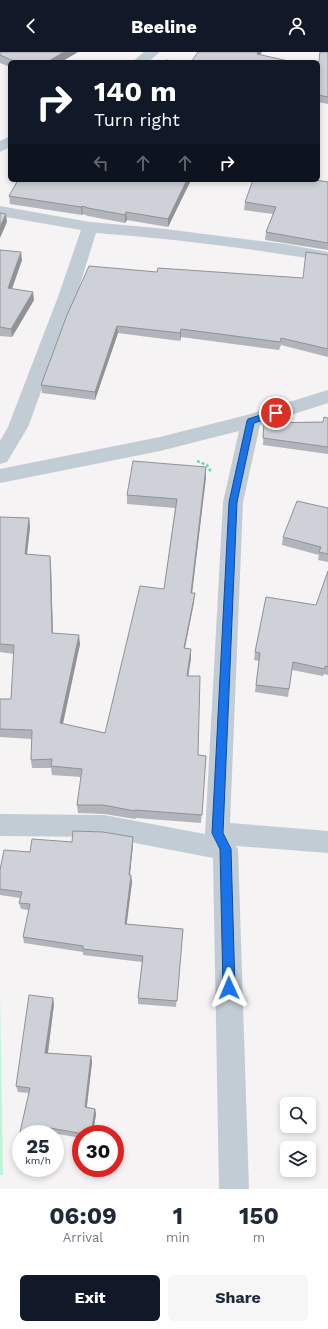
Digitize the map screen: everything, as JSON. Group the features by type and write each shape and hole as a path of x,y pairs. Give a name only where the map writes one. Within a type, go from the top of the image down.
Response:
{"street":[{"path":"142,60 153,52"},
{"path":"0,211 35,216 90,227 157,232 285,249 328,257"},
{"path":"0,457 18,427 67,297 90,227"},
{"path":"0,476 160,444 251,421 328,396"},
{"path":"234,1189 221,841 233,502 251,421"},
{"path":"0,824 104,826 221,841 328,842"}],"path":[{"path":"160,444 207,465 233,508"}],"green space":[{"path":"0,990 3,1175 0,1175"}],"building":[{"path":"0,52 64,52 50,60 11,60 0,55"},
{"path":"198,52 258,52 257,54 284,60 192,60"},
{"path":"320,52 328,52 328,97 320,95"},
{"path":"320,181 328,182 328,243 266,232 276,207 245,202 252,182 320,182"},
{"path":"17,182 186,182 168,219 126,212 125,215 82,206 9,196"},
{"path":"0,213 6,214 0,227"},
{"path":"0,250 21,252 8,288 33,292 11,329 0,327"},
{"path":"306,252 328,255 328,349 281,338 280,342 181,329 180,333 117,326 95,392 41,385 67,315 89,266 157,272 158,268 303,278"},
{"path":"324,417 328,418 328,447 263,438 264,423 323,422"},
{"path":"133,461 206,467 191,593 195,593 184,648 191,649 187,676 200,676 198,755 206,756 202,815 135,811 103,805 77,805 82,769 51,766 52,759 31,760 32,730 0,729 0,699 11,699 14,645 0,644 0,517 29,518 25,554 50,556 52,633 79,635 60,723 105,733 140,586 164,589 177,499 127,495"},
{"path":"297,501 328,508 328,554 319,552 321,547 283,537"},
{"path":"328,571 328,667 325,666 325,669 293,662 289,689 256,685 260,653 255,652 266,597 316,605"},
{"path":"73,831 103,832 133,837 129,875 131,875 125,924 183,929 177,1001 138,998 143,956 83,949 83,946 23,937 30,904 19,903 22,892 0,889 0,870 4,850 30,852 32,839 72,842"},
{"path":"29,995 53,998 45,1053 91,1056 85,1107 95,1109 92,1125 72,1125 72,1132 64,1130 64,1125 22,1125 30,1088 16,1086"}],"route":[{"path":"229,988 225,849 218,833 233,502 251,421 276,413"}]}
